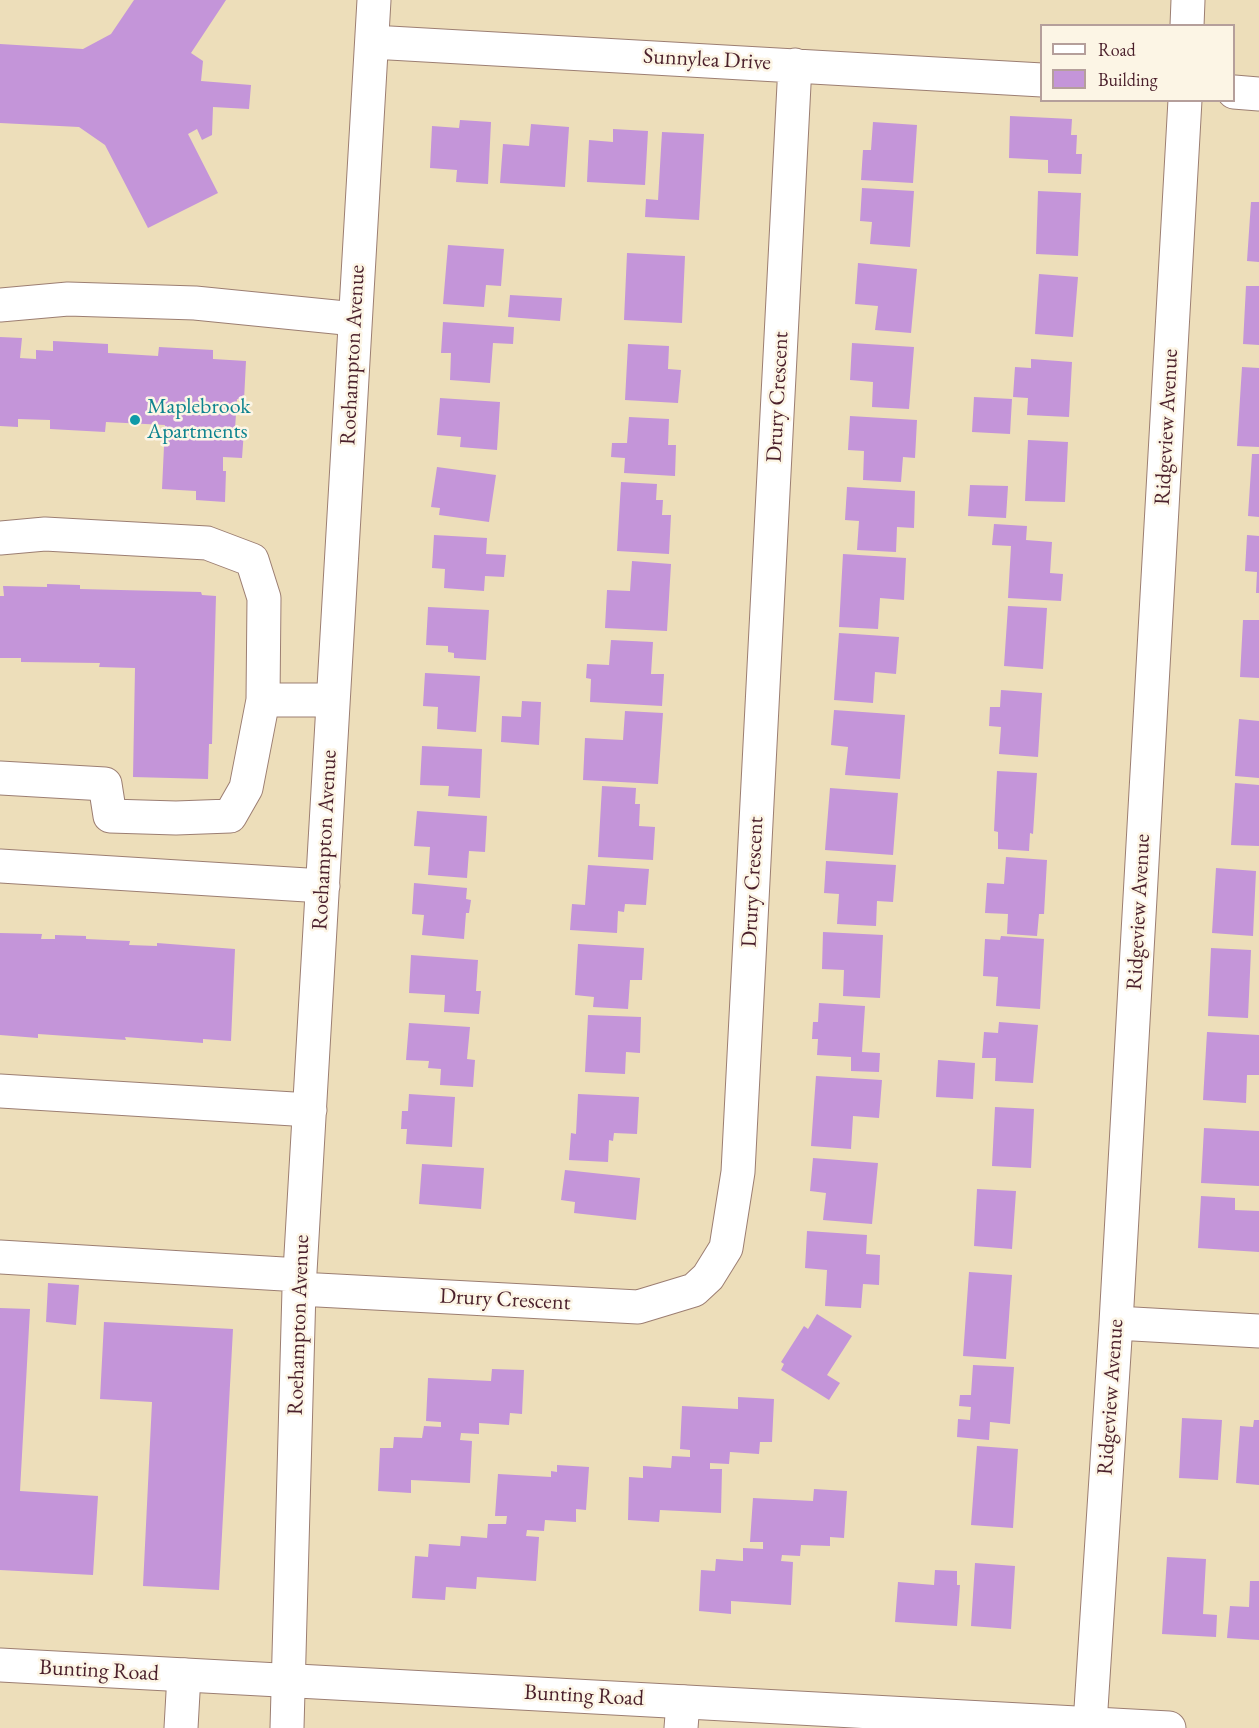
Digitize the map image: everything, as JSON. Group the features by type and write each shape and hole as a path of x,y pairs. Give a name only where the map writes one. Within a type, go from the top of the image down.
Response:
{"street":[{"name":"Roehampton Avenue","path":"287,1728 300,1282 374,0"},
{"path":"1187,24 1188,0"},
{"name":"Sunnylea Drive","path":"372,42 1040,80"},
{"name":"Drury Crescent","path":"0,1257 638,1307 694,1290 708,1277 726,1248 738,1172 795,65"},
{"path":"1235,92 1259,94"},
{"name":"Ridgeview Avenue","path":"1090,1724 1116,1323 1185,102"},
{"path":"0,305 68,299 195,303 355,319"},
{"path":"0,538 45,534 207,543 252,560 264,598 263,700 246,788 230,816 176,818 110,816 105,783 0,778"},
{"path":"263,700 333,700"},
{"path":"0,866 322,886"},
{"path":"0,1091 310,1110"},
{"path":"1116,1323 1259,1332"},
{"name":"Bunting Road","path":"0,1665 288,1680 682,1715 1090,1724 1168,1728"},
{"path":"181,1728 184,1675"}],"building":[{"path":"134,0 226,0 191,53 203,61 201,81 251,85 249,109 213,107 212,135 202,140 197,129 188,134 218,193 148,228 105,145 79,127 0,123 0,44 83,49 111,34"},
{"path":"1010,116 1072,119 1071,135 1077,135 1076,154 1082,154 1081,174 1048,173 1048,160 1009,158"},
{"path":"460,120 491,122 488,184 456,182 457,170 430,168 432,126 459,128"},
{"path":"873,122 917,125 913,183 861,180 863,150 871,150"},
{"path":"531,124 569,127 565,187 500,183 503,144 529,146"},
{"path":"613,129 648,131 645,185 587,182 589,140 613,142"},
{"path":"662,132 704,134 699,220 645,217 646,199 658,200"},
{"path":"862,188 914,191 910,247 870,244 872,222 860,221"},
{"path":"1038,191 1081,193 1078,256 1036,254"},
{"path":"1251,202 1259,202 1259,262 1247,261"},
{"path":"448,245 504,249 501,286 486,285 484,307 443,304"},
{"path":"627,253 685,256 682,323 624,320"},
{"path":"858,263 917,269 911,333 875,330 878,306 855,304"},
{"path":"1039,274 1078,277 1073,337 1035,334"},
{"path":"1246,286 1259,286 1259,345 1243,344"},
{"path":"510,295 562,298 560,321 508,317"},
{"path":"443,322 514,327 513,344 493,343 490,383 450,380 451,353 441,353"},
{"name":"Maplebrook Apartments","path":"0,337 22,338 20,358 36,359 36,350 53,351 53,341 108,344 108,353 158,356 159,347 213,350 213,359 246,361 244,400 237,399 235,429 244,430 242,458 223,457 223,471 226,471 225,502 196,500 196,491 162,489 165,425 106,422 105,432 50,429 50,420 18,419 18,427 0,426"},
{"path":"852,343 914,347 909,409 872,407 873,382 850,380"},
{"path":"628,344 669,346 668,369 681,370 678,403 625,400"},
{"path":"1031,359 1072,362 1069,417 1027,415 1028,398 1013,397 1015,367 1031,368"},
{"path":"1242,367 1259,368 1259,447 1237,446"},
{"path":"974,397 1012,399 1010,434 972,432"},
{"path":"440,398 500,402 497,450 460,447 461,437 437,435"},
{"path":"850,416 917,420 915,458 903,457 901,482 863,480 864,451 848,450"},
{"path":"629,417 669,419 668,445 676,445 675,476 624,473 625,458 611,457 612,443 627,443"},
{"path":"1028,440 1068,442 1065,502 1025,501"},
{"path":"1252,454 1259,454 1259,517 1248,516"},
{"path":"437,467 496,475 489,522 439,515 440,508 431,507"},
{"path":"621,482 657,484 656,500 663,500 662,515 671,515 669,554 617,551"},
{"path":"970,485 1008,486 1006,518 968,516"},
{"path":"847,487 915,491 914,528 897,527 896,552 857,550 859,521 845,520"},
{"path":"994,524 1027,526 1026,540 1052,542 1050,573 1063,574 1061,601 1008,598 1011,546 992,545"},
{"path":"434,535 487,538 486,554 506,555 504,577 485,576 484,591 444,588 445,569 432,568"},
{"path":"1247,535 1259,536 1259,593 1256,593 1257,572 1245,571"},
{"path":"843,554 906,558 904,600 880,598 878,629 839,627"},
{"path":"632,561 671,564 667,631 605,628 607,590 630,591"},
{"path":"47,584 80,585 80,589 201,592 202,595 216,596 212,744 209,744 208,779 133,777 135,668 99,667 100,663 21,662 21,658 0,658 0,596 4,596 3,586 47,587"},
{"path":"1008,606 1047,608 1043,669 1004,666"},
{"path":"428,607 489,610 486,660 454,658 454,653 448,652 448,646 426,645"},
{"path":"1243,620 1259,620 1259,678 1240,677"},
{"path":"839,633 899,637 896,674 875,672 873,703 834,700"},
{"path":"611,640 653,642 651,674 664,674 662,706 590,702 591,679 586,678 587,664 609,665"},
{"path":"425,673 480,676 476,732 437,729 438,707 423,706"},
{"path":"1001,690 1042,693 1038,757 999,754 1001,727 989,726 990,707 1000,707"},
{"path":"522,701 541,702 539,745 501,742 502,716 521,717"},
{"path":"834,710 905,715 900,779 845,775 848,747 831,745"},
{"path":"625,711 663,713 658,784 583,780 585,738 623,740"},
{"path":"1239,719 1259,721 1259,778 1235,776"},
{"path":"422,746 482,749 480,798 448,796 449,786 420,785"},
{"path":"997,771 1037,773 1033,834 1030,833 1029,851 998,849 998,832 994,831"},
{"path":"1235,783 1259,785 1259,846 1231,845"},
{"path":"602,786 636,788 635,804 640,804 639,826 655,827 653,860 598,857"},
{"path":"830,788 898,793 893,855 825,850"},
{"path":"417,811 487,816 485,852 469,851 467,878 428,875 430,847 414,846"},
{"path":"1006,857 1047,860 1044,914 1039,914 1037,936 1007,934 1008,914 985,913 987,883 1004,884"},
{"path":"826,861 896,865 893,902 877,901 876,926 837,924 839,894 824,893"},
{"path":"588,865 649,869 646,905 625,904 624,912 618,911 617,933 570,930 572,904 585,905"},
{"path":"1216,868 1256,871 1253,936 1212,933"},
{"path":"414,883 467,888 466,899 471,900 469,913 466,913 464,939 422,935 424,915 412,914"},
{"path":"823,932 883,935 880,998 843,996 844,970 822,969"},
{"path":"0,933 42,934 41,939 55,939 55,935 86,936 86,939 130,941 129,945 157,946 157,943 235,949 231,1041 203,1039 203,1043 125,1037 126,1040 38,1034 38,1038 0,1035"},
{"path":"1001,936 1044,939 1040,1009 996,1006 998,977 983,976 985,939 1000,940"},
{"path":"578,944 644,948 642,980 630,980 628,1009 593,1007 594,997 575,995"},
{"path":"1211,948 1251,950 1248,1018 1208,1016"},
{"path":"411,955 478,960 476,991 481,991 479,1014 444,1012 445,995 409,993"},
{"path":"819,1003 865,1006 862,1052 880,1053 879,1072 851,1071 851,1057 817,1055 818,1039 812,1039 813,1022 818,1022"},
{"path":"588,1015 641,1017 640,1053 626,1052 625,1074 585,1072"},
{"path":"999,1022 1038,1025 1033,1083 995,1081 996,1058 982,1058 984,1032 998,1033"},
{"path":"409,1023 470,1027 467,1059 475,1060 473,1087 440,1085 441,1069 428,1068 429,1061 406,1060"},
{"path":"1207,1032 1259,1035 1259,1075 1247,1075 1246,1103 1203,1100"},
{"path":"938,1060 975,1063 973,1099 936,1097"},
{"path":"816,1076 882,1080 879,1118 853,1116 851,1149 811,1146"},
{"path":"409,1094 455,1097 452,1147 406,1144 407,1129 401,1129 402,1111 408,1111"},
{"path":"578,1094 639,1097 637,1134 614,1133 613,1141 609,1140 608,1162 569,1160 571,1133 576,1134"},
{"path":"995,1107 1034,1109 1031,1168 992,1166"},
{"path":"1204,1128 1259,1131 1259,1186 1201,1183"},
{"path":"813,1158 878,1163 872,1224 823,1220 826,1193 810,1191"},
{"path":"422,1164 484,1168 481,1209 419,1204"},
{"path":"565,1170 640,1178 636,1220 574,1213 575,1202 561,1200"},
{"path":"977,1189 1016,1191 1012,1249 974,1246"},
{"path":"1201,1196 1235,1198 1235,1210 1259,1211 1259,1252 1198,1248"},
{"path":"807,1231 867,1235 866,1254 880,1255 879,1285 863,1284 861,1308 825,1306 827,1270 805,1268"},
{"path":"969,1272 1012,1275 1006,1359 963,1356"},
{"path":"48,1283 79,1285 76,1325 46,1322"},
{"path":"0,1308 30,1309 20,1491 98,1496 93,1575 0,1570"},
{"path":"817,1314 852,1336 827,1375 840,1383 829,1400 781,1370 784,1364 781,1362 804,1326 808,1329"},
{"path":"104,1322 233,1329 219,1590 143,1586 152,1402 100,1399"},
{"path":"973,1365 1014,1367 1010,1424 990,1422 989,1440 957,1437 958,1419 970,1420 971,1407 959,1406 960,1395 971,1395"},
{"path":"492,1369 524,1370 522,1414 510,1413 509,1425 479,1423 479,1434 461,1433 460,1440 472,1441 470,1483 411,1480 411,1493 378,1491 380,1448 393,1448 394,1437 422,1438 424,1426 441,1427 441,1422 426,1421 428,1378 491,1381"},
{"path":"738,1397 774,1399 772,1442 760,1442 759,1454 730,1452 729,1464 710,1463 710,1469 722,1469 721,1513 660,1510 659,1522 628,1520 629,1477 643,1478 643,1466 671,1468 672,1456 690,1457 690,1450 680,1449 682,1406 738,1409"},
{"path":"1182,1418 1222,1420 1218,1480 1179,1478"},
{"path":"1254,1420 1259,1420 1259,1485 1236,1483 1240,1426 1253,1427"},
{"path":"977,1446 1018,1449 1013,1528 971,1525"},
{"path":"557,1465 589,1467 586,1510 576,1509 576,1522 545,1520 544,1531 527,1530 526,1536 539,1537 536,1581 477,1577 476,1589 446,1587 445,1600 412,1598 415,1556 428,1557 429,1544 460,1546 461,1536 487,1538 488,1524 506,1524 507,1516 495,1516 498,1474 551,1477 551,1471 557,1472"},
{"path":"814,1489 847,1491 844,1538 830,1537 830,1546 801,1545 800,1556 782,1555 781,1561 793,1562 791,1605 731,1601 731,1614 699,1611 701,1570 715,1571 716,1559 743,1561 743,1548 763,1549 763,1542 750,1542 753,1498 813,1501"},
{"path":"1167,1557 1206,1559 1203,1614 1217,1615 1216,1637 1162,1634"},
{"path":"975,1563 1015,1566 1011,1629 971,1626"},
{"path":"935,1570 957,1571 957,1585 960,1585 957,1626 895,1622 898,1582 934,1585"},
{"path":"1250,1581 1259,1581 1259,1640 1227,1638 1230,1606 1249,1607"}],"place":[{"name":"Maplebrook Apartments","path":"135,420"}]}
